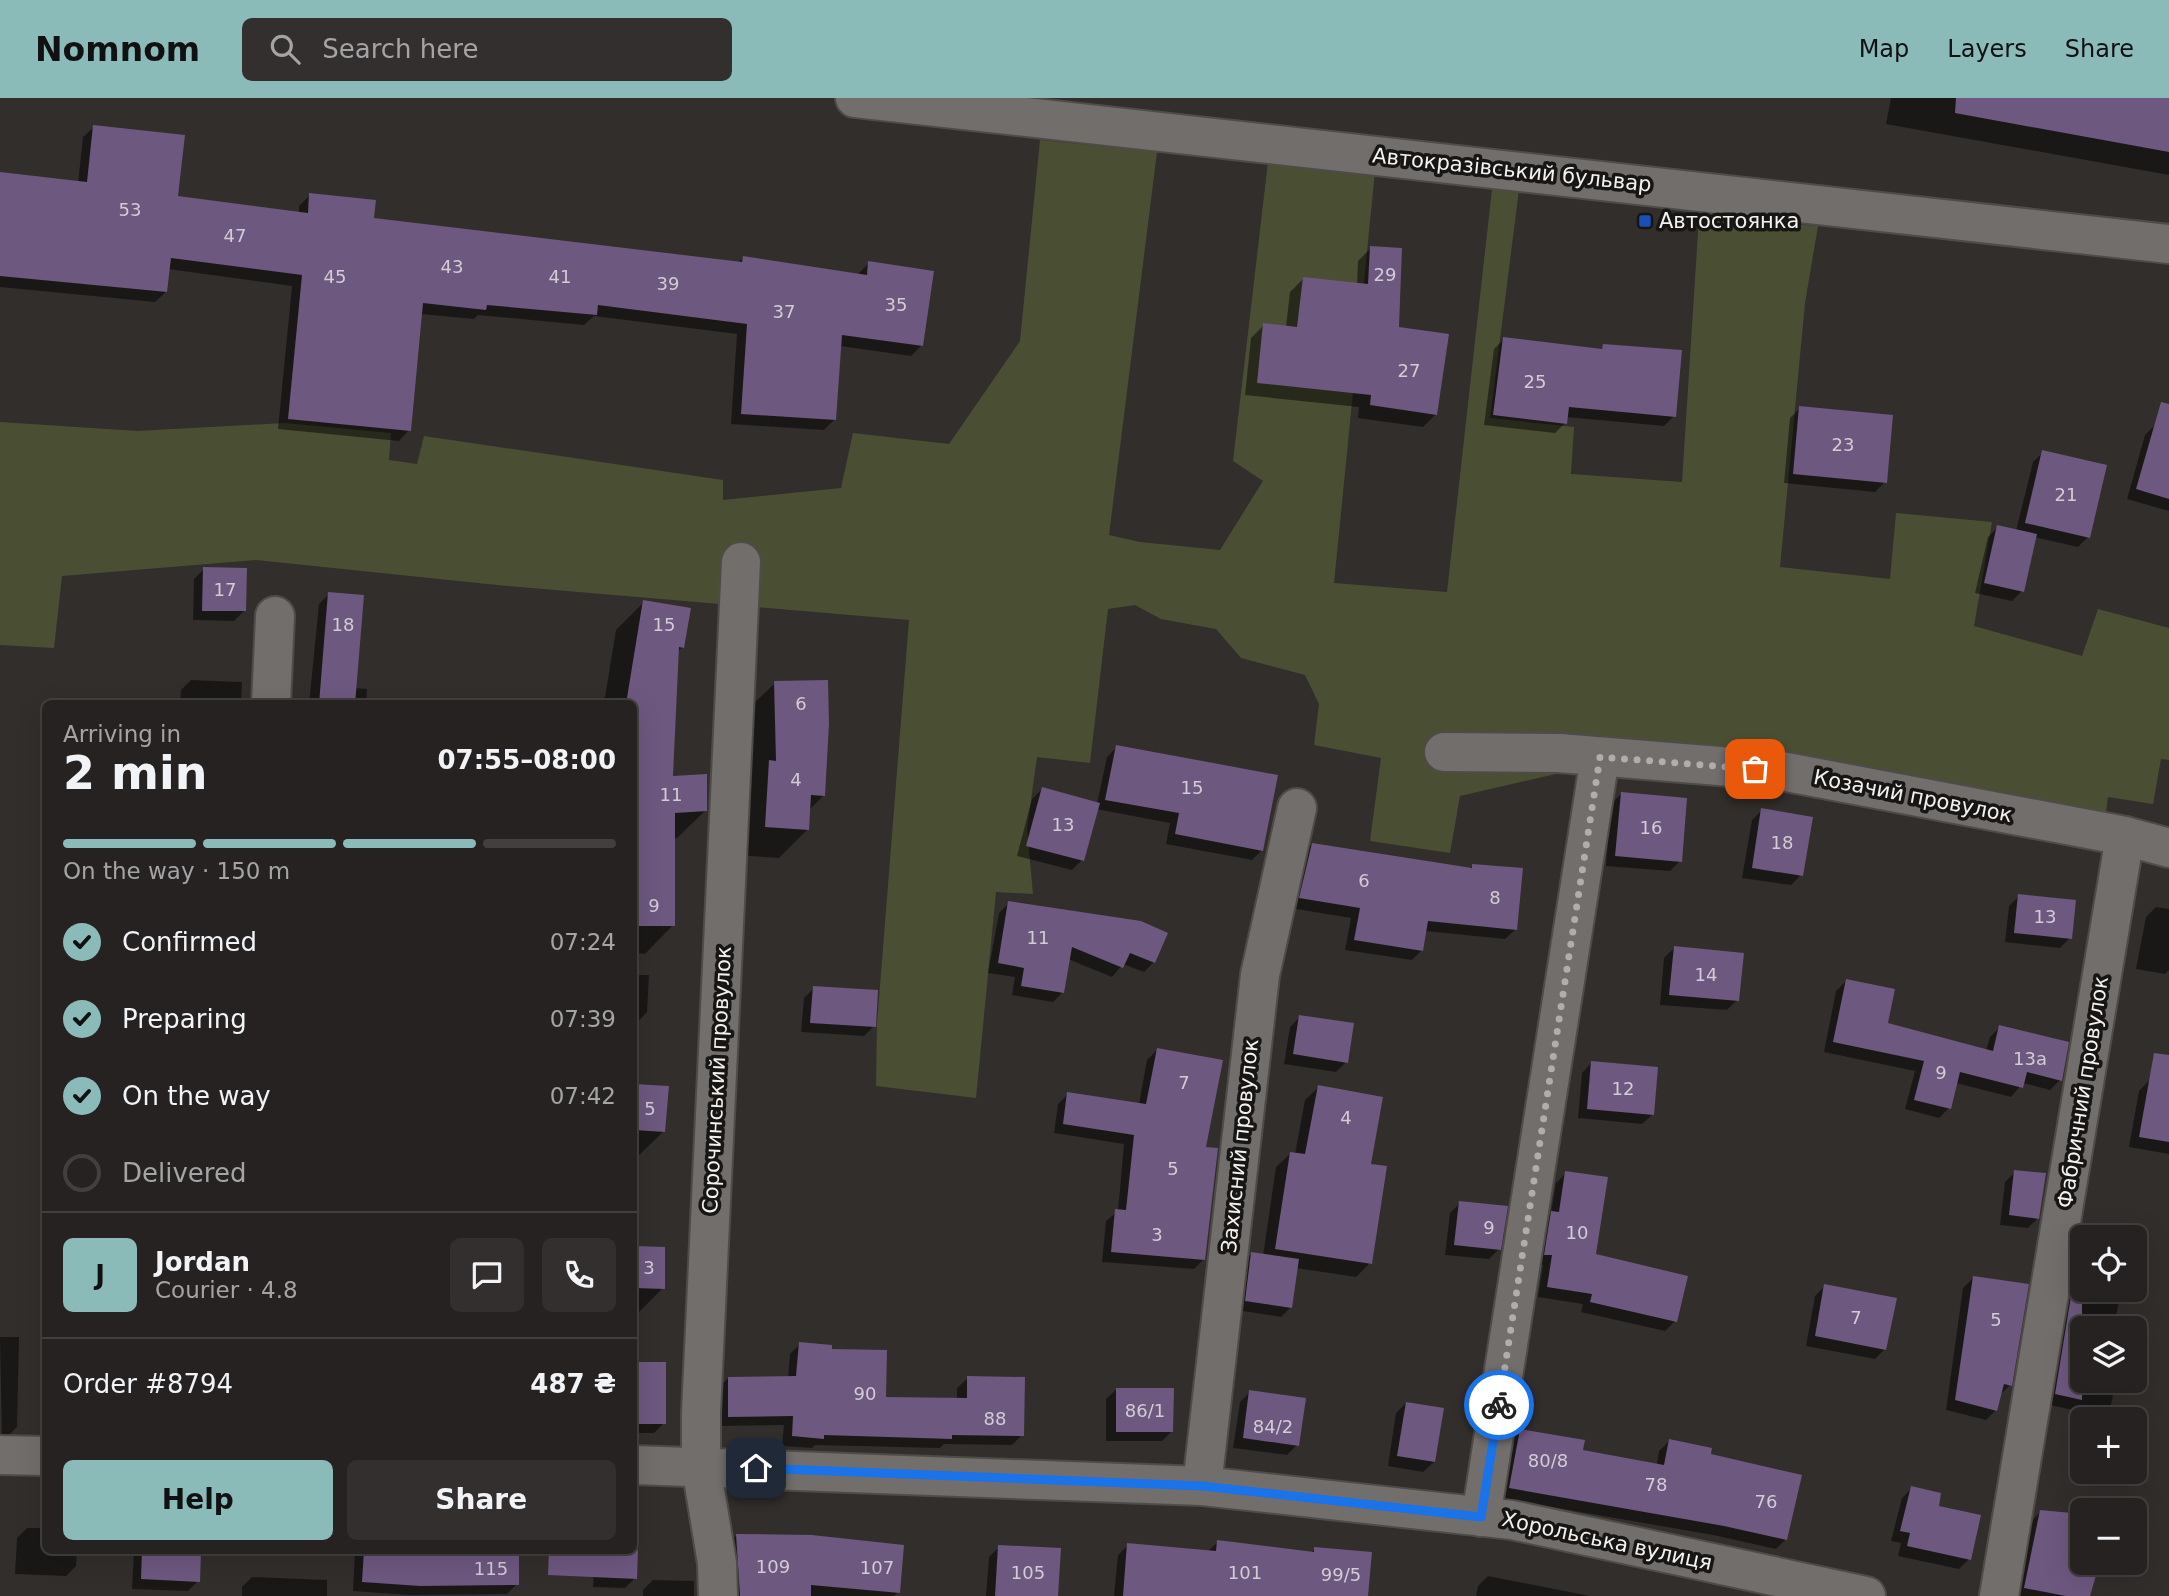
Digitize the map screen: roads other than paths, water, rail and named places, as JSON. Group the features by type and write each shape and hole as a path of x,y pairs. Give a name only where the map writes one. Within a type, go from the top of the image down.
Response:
{"street":[{"name":"Автокразівський бульвар","path":"855,98 2169,244"},
{"name":"Сорочинський провулок","path":"718,1596 717,1563 701,1466 741,562"},
{"path":"271,700 275,615"},
{"name":"Козачий провулок","path":"1444,752 1600,757 1781,771 2125,836 2169,848"},
{"path":"1481,1517 1600,757"},
{"name":"Захисний провулок","path":"1202,1486 1260,975 1297,808"},
{"name":"Фабричний провулок","path":"1999,1596 2125,836"},
{"path":"0,1455 42,1456"},
{"name":"Хорольська вулиця","path":"637,1465 1202,1486 1525,1523 1866,1596"}],"place":[{"name":"Автостоянка","path":"1645,221"}]}
